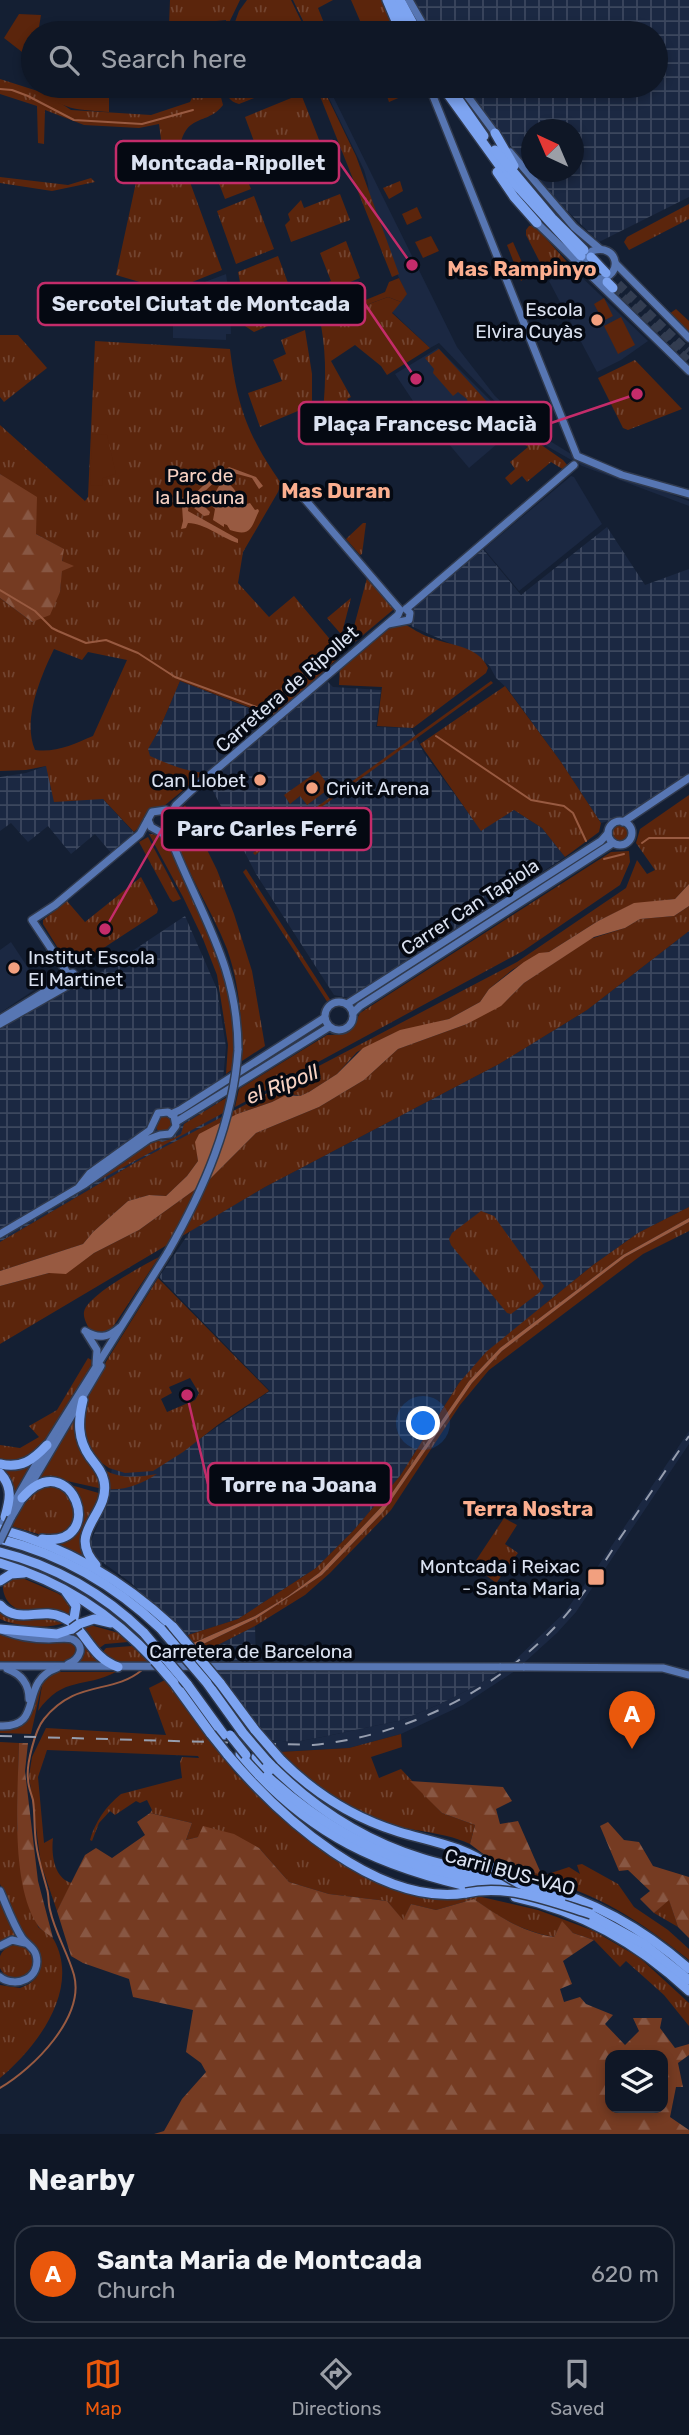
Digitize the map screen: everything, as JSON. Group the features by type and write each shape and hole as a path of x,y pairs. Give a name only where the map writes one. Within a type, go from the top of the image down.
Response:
{"highway":[{"path":"387,0 395,21"},
{"path":"393,0 404,21"},
{"path":"400,0 411,21"},
{"path":"451,98 520,192 607,280"},
{"path":"458,98 493,147 586,260"},
{"path":"495,134 534,197"},
{"path":"482,142 507,187 537,223"},
{"path":"83,1400 79,1420 81,1437 85,1450 101,1472 104,1489 100,1505 88,1528 85,1546 89,1557 104,1574"},
{"path":"0,1464 23,1465 47,1446"},
{"path":"0,1473 10,1490 8,1517"},
{"path":"22,1498 35,1486 51,1482 70,1490 77,1499 79,1508 76,1524 66,1536 55,1539 30,1537"},
{"path":"0,1528 30,1537 64,1552 104,1574 144,1602 173,1627 220,1683 275,1760 319,1806 372,1838 430,1861 552,1890 591,1905 654,1941 689,1969"},
{"path":"0,1540 48,1554 86,1573 121,1595 162,1629 219,1700 234,1734 236,1756 268,1800 283,1814 353,1864 387,1881 419,1891 448,1895 509,1891 591,1914"},
{"path":"0,1552 66,1577 102,1598 144,1633 195,1695 281,1784 314,1814"},
{"path":"0,1563 63,1588 126,1632 174,1683 211,1734 316,1825 362,1852 410,1872 527,1899 581,1918 636,1948 689,1992"},
{"path":"0,1581 11,1574 30,1573"},
{"path":"0,1630 57,1634 73,1624 75,1603 63,1588"},
{"path":"0,1605 7,1612 16,1615 48,1614 63,1617 73,1624 98,1656 118,1667"},
{"path":"0,1622 19,1627 59,1628 97,1619 126,1632"},
{"path":"234,1734 312,1788 357,1815 398,1831 462,1849 518,1883 591,1914"},
{"path":"236,1756 314,1814"},
{"name":"Carril BUS-VAO","path":"314,1814 375,1849 421,1867 530,1892 591,1914 644,1944 689,1980"}],"main road":[{"path":"410,0 421,21"},
{"path":"434,98 574,452 577,456 622,475 689,494"},
{"path":"469,98 495,134 587,240 610,252 615,264 689,338"},
{"path":"537,223 586,260 592,251 600,248"},
{"path":"615,264 614,271 607,280 689,371"},
{"name":"Carretera de Ripollet","path":"166,818 176,806 571,468"},
{"path":"296,489 401,614"},
{"path":"627,824 632,836 628,842 621,845 613,843 608,833 612,824 627,824 689,778"},
{"path":"67,979 32,919 55,905 140,834 152,812 166,818"},
{"path":"140,834 156,830 166,818"},
{"path":"0,1540 8,1517 47,1446 168,1252 197,1196 218,1146 234,1092 238,1051 235,1003 216,940 172,844 166,818"},
{"path":"148,819 172,844"},
{"name":"Carrer Can Tapiola","path":"347,1004 601,841 608,833"},
{"name":"Carrer Can Tapiola","path":"353,1013 372,998 613,843"},
{"path":"0,1018 67,979"},
{"path":"0,1024 67,979"},
{"path":"336,1001 347,1004 353,1013 351,1022 346,1028 339,1030 329,1027 324,1018 325,1010 336,1001"},
{"path":"171,1114 324,1018"},
{"path":"0,1234 149,1139 173,1132 176,1122 329,1027"},
{"path":"79,1186 90,1173 146,1134 158,1114 171,1114 176,1122"},
{"path":"153,1125 160,1135"},
{"path":"94,1371 98,1353 85,1331 97,1336 107,1336 116,1331 131,1313"},
{"path":"0,1528 22,1498 83,1400 111,1346"},
{"path":"0,1630 22,1637 74,1641 80,1649 79,1657 72,1663 45,1673 37,1681 31,1708 23,1720 14,1725 0,1725"},
{"path":"0,1667 20,1676 27,1686 29,1698 21,1718 0,1725"},
{"name":"Carretera de Barcelona","path":"0,1667 663,1668 689,1675"},
{"path":"0,1891 26,1943 36,1956 32,1975 17,1983 1,1978"},
{"path":"0,1946 12,1940 26,1943"}],"shaded area":[{"path":"414,0 689,0 689,197 599,242 540,182 584,182 584,119 521,119 521,159 474,98 668,98 668,21 425,21"},
{"path":"329,98 334,98 457,347 495,396 529,428 584,462 689,501 689,506 582,466 545,445 509,416 439,343 430,348 392,312 406,294 371,214 364,170"},
{"name":"Escola Elvira Cuyàs","path":"571,267 648,341 621,360 597,372 549,281"},
{"path":"226,274 231,334 226,334 226,340 173,338 173,294"},
{"path":"438,348 517,427 469,468 415,404 395,374"},
{"path":"229,467 256,477 263,486 259,489 252,478 226,471 189,503 188,511 238,539 238,543 194,524 188,523 186,528 181,529 182,506 204,485"},
{"path":"571,476 602,524 519,591 484,549"},
{"path":"225,483 236,491 240,506 250,503 259,511 246,532 230,530 227,525 224,524 224,527 213,520 215,509 210,504 204,506 210,512 209,515 204,516 194,508"},
{"path":"607,527 645,585 689,569 689,776 632,815 601,823 561,762 507,688 496,678 489,665 465,650 411,626 414,608 420,601 482,548 521,595"},
{"path":"326,680 333,687 381,690 376,727 411,728 424,753 481,830 514,810 542,828 565,857 349,998 334,995 256,874 211,787 148,757 147,750 159,730 180,681 279,720"},
{"path":"46,766 103,799 136,835 112,854 95,834 71,854 48,826 28,842 11,823 0,831 0,777 26,773"},
{"path":"689,884 689,906 674,916 640,919 625,928 594,937 524,983 501,1006 467,1024 398,1049 364,1080 319,1107 256,1133 211,1178 139,1230 94,1253 66,1274 49,1273 0,1286 0,1271 83,1244 128,1201 149,1195 166,1196 198,1161 195,1142 199,1134 237,1114 286,1095 300,1096 309,1092 337,1074 363,1048 400,1030 449,1019 480,1002 489,989 539,953 549,952 598,921 634,903 675,899"},
{"path":"185,916 217,989 226,1047 219,1120 138,1161 0,1242 0,1017 71,979 81,985"},
{"path":"689,931 689,1207 638,1233 593,1265 545,1304 459,1383 400,1476 353,1531 316,1568 238,1619 188,1635 130,1582 95,1557 90,1544 108,1499 112,1467 186,1448 270,1391 159,1277 191,1230 265,1187 499,1064 587,1010"},
{"name":"Institut Escola El Martinet","path":"11,942 40,986 0,1013 0,950"},
{"path":"689,1218 689,1222 625,1257 502,1351 472,1383 383,1512 322,1575 257,1618 197,1647 193,1643 255,1616 319,1573 385,1503 469,1381 500,1348 623,1255"},
{"path":"689,1431 689,1444 576,1612 515,1671 463,1705 401,1734 349,1748 279,1752 270,1740 294,1742 402,1720 476,1686 513,1662 565,1612"},
{"path":"255,1626 256,1664 513,1662 476,1686 402,1720 294,1742 270,1740 202,1653"}],"green space":[{"path":"170,0 240,0 230,21 169,21"},
{"path":"247,0 291,0 301,21 235,21"},
{"path":"293,0 333,0 318,8 323,21 303,21"},
{"path":"351,0 382,0 390,21 360,21"},
{"path":"19,14 41,15 40,21 21,21 21,51 4,38"},
{"path":"0,79 21,86 21,98 53,98 71,110 151,115 190,102 192,98 221,98 223,105 216,112 186,130 179,152 222,270 170,291 116,275 138,173 157,161 157,151 162,147 159,124 139,128 84,125 45,110 44,144 38,143 37,106 0,94"},
{"path":"52,98 109,98 109,112 71,108"},
{"path":"229,98 254,98 239,104"},
{"path":"291,98 303,98 327,160 269,182 245,117"},
{"path":"321,98 328,98 356,156 399,274 392,277"},
{"path":"235,150 251,189 225,199 210,160"},
{"path":"0,177 68,185 91,178 95,182 52,191 0,183"},
{"path":"400,181 403,191 389,199 383,188"},
{"path":"340,194 350,220 291,242 285,225 290,220 288,214 301,200 304,208"},
{"path":"254,196 274,249 236,264 217,211"},
{"path":"689,204 689,219 629,250 624,242 627,237"},
{"path":"417,207 422,218 407,225 402,214"},
{"path":"534,225 568,263 547,276 526,235 529,226"},
{"path":"431,236 439,251 423,258 415,242"},
{"path":"346,241 360,278 338,287 341,297 314,308 307,290 331,281 320,253"},
{"path":"513,242 528,276 521,281 507,245"},
{"path":"278,256 288,283 262,293 273,324 254,332 245,326 245,307 238,272"},
{"path":"399,278 407,294 401,302 388,297 325,320 326,323 321,325 319,319 385,292 389,282"},
{"path":"388,297 401,302 392,313 430,348 387,375 381,366 355,345 331,361 351,397 347,399 363,425 350,433 321,426 325,375 321,325 326,323 325,320"},
{"path":"604,298 613,316 603,321 594,304"},
{"path":"676,309 689,321 689,333 669,314"},
{"path":"621,317 635,345 618,354 604,326"},
{"path":"305,330 312,374 312,405 260,427 248,393 282,381 273,360 286,354 281,340"},
{"path":"0,335 18,335 47,368 4,402 0,397"},
{"name":"Parc de la Llacuna","path":"95,341 230,349 236,387 246,420 260,450 281,483 243,552 238,583 269,617 294,596 338,649 336,660 274,717 180,681 148,749 150,756 157,759 183,769 204,773 164,806 149,809 134,832 103,799 54,802 46,766 0,771 0,598 32,622 60,592 63,549 36,534 0,474 0,425 85,501 88,497","holes":["54,649 82,660 88,652 127,660 93,736 58,749 35,750 32,712 39,685"]},
{"path":"439,349 490,405 515,426 495,443 463,408 468,404 467,399 458,392 453,396 433,373 434,369 425,358"},
{"path":"635,360 682,409 628,430 623,428 598,378"},
{"path":"524,433 568,466 564,470 551,462 527,482 522,476 511,485 505,478 515,469 510,462 528,447 517,439"},
{"path":"92,434 107,435 116,474 103,478 102,486 90,485"},
{"path":"0,474 37,497 36,534 64,549 62,561 74,566 62,571 60,592 50,615 32,622 0,598"},
{"path":"366,523 360,555 346,539"},
{"path":"367,578 394,609 350,646 349,645"},
{"path":"351,598 342,633 340,633 327,618"},
{"path":"404,624 426,636 470,650 483,660 488,668 486,673 413,728 377,726 382,687 339,685 340,666 388,627"},
{"path":"491,681 493,683 255,855 253,853"},
{"path":"505,686 561,762 601,823 599,832 565,857 542,828 514,810 481,831 420,744"},
{"name":"Crivit Arena","path":"318,771 330,788 307,805 300,796 290,804 284,795"},
{"path":"689,795 689,884 675,899 633,904 598,921 549,952 539,954 512,970 489,989 480,1002 449,1019 392,1034 357,1052 337,1074 309,1092 300,1096 291,1094 237,1114 196,1142 198,1161 166,1196 149,1195 128,1201 83,1244 0,1271 0,1242 138,1161 517,962 626,888 637,860 647,874 655,870 636,843 640,829"},
{"path":"185,805 217,870 252,971 265,1046 242,1061 239,1004 227,949 184,861 172,830 174,820"},
{"path":"620,823 627,826 630,833 627,840 620,843 613,840 610,833 613,826"},
{"path":"149,834 160,835 169,845 206,926 225,981 234,1038 233,1069 226,1074 228,1045 217,975 183,897"},
{"path":"148,837 181,899 173,902 170,899 139,842"},
{"path":"629,851 630,862 620,885 523,951 235,1107 239,1089 327,1035 348,1030 360,1013 611,852"},
{"path":"246,869 331,1001 328,1003 243,872"},
{"path":"141,877 158,909 157,913 76,966 69,966 43,920 67,901 85,922"},
{"path":"689,906 689,931 587,1010 499,1064 265,1187 0,1344 0,1286 49,1273 66,1273 94,1253 139,1230 211,1178 256,1133 319,1107 364,1080 398,1049 467,1024 507,1000 524,983 590,939 625,928 640,919 674,916"},
{"path":"229,1096 225,1112 83,1189 156,1140 162,1142 181,1134 184,1124"},
{"path":"164,1115 170,1118 173,1124 170,1130 164,1133 158,1130 155,1124 158,1118"},
{"path":"689,1207 689,1218 623,1255 500,1348 469,1381 385,1503 319,1573 255,1616 193,1643 188,1635 238,1619 316,1568 353,1531 400,1476 459,1383 486,1352 593,1265 638,1233"},
{"path":"481,1211 494,1216 544,1286 511,1314 507,1313 451,1245 449,1239 452,1233"},
{"path":"689,1222 689,1231 643,1254 489,1370 460,1405 391,1510 330,1573 305,1595 255,1626 202,1653 197,1647 257,1618 322,1575 383,1512 472,1383 502,1351 625,1257"},
{"path":"159,1257 109,1333 91,1333 84,1315 87,1305 117,1281"},
{"path":"158,1278 269,1391 153,1471 125,1473 109,1468 96,1459 82,1430 86,1401 107,1360","holes":["190,1378 199,1393 195,1400 167,1412 161,1399 172,1393 169,1387"]},
{"path":"88,1358 95,1362 92,1368 41,1449 25,1462 0,1462 0,1445 20,1448 39,1437 29,1426 57,1410"},
{"path":"75,1418 103,1489 58,1479 34,1486"},
{"path":"36,1460 14,1495 11,1481 0,1466"},
{"path":"103,1469 123,1476 157,1474 133,1486 106,1489"},
{"path":"64,1483 102,1494 89,1520 84,1558 52,1543 79,1522"},
{"path":"51,1484 71,1494 76,1521 62,1535 45,1536 11,1526 26,1500 36,1491"},
{"path":"504,1518 517,1525 505,1544 518,1553 496,1583 473,1565"},
{"path":"500,1554 510,1562 497,1582 486,1575"},
{"path":"20,1577 73,1603 71,1618 28,1613 9,1603 4,1594 3,1582"},
{"path":"0,1608 67,1622 42,1627 15,1624 0,1619"},
{"path":"90,1625 119,1633 128,1642 105,1644 98,1649 80,1627"},
{"path":"75,1630 98,1663 76,1663 82,1648 63,1637"},
{"path":"0,1632 70,1642 75,1646 76,1654 71,1660 65,1661 0,1662"},
{"path":"132,1646 150,1662 115,1663 102,1653 106,1648"},
{"path":"58,1672 116,1672 66,1687 38,1711 43,1679"},
{"path":"43,1679 31,1734 0,1733 0,1730 13,1729 27,1719 34,1695"},
{"path":"165,1680 236,1774 282,1817 328,1852 437,1899 473,1895 538,1910 594,1931 640,1958 689,2003 689,2026 664,1995 626,1961 620,1967 594,1940 573,1933 562,1922 554,1937 512,1923 474,1899 436,1910 411,1904 403,1921 387,1901 329,1894 289,1882 259,1848 198,1837 186,1840 192,1823 150,1813 152,1810 147,1800 140,1803 136,1801 115,1815 110,1811 99,1823 92,1841 90,1840 102,1815 121,1794 182,1778 182,1757 199,1758 198,1756 47,1750 38,1777 44,1843 53,1838 55,1865 61,1877 72,1883 57,1911 41,1864 29,1776 32,1757 46,1728 166,1735 149,1688"},
{"path":"401,1734 402,1747 371,1757 379,1778 401,1769 442,1813 475,1825 470,1844 447,1836 387,1824 362,1814 324,1791 279,1752 349,1748"},
{"path":"0,1742 19,1743 17,1828 38,1927 54,1940 61,1959 62,1978 51,2016 40,2034 14,2066 0,2078 0,1985 20,1988 29,1984 36,1978 41,1960 36,1947 27,1940 12,1914 0,1884"},
{"path":"19,1743 28,1743 25,1771 38,1881 53,1938 37,1924 28,1906 23,1885 17,1811"},
{"path":"410,1781 503,1787 512,1801 496,1809 500,1824 518,1821 540,1871 545,1875 502,1868 470,1844 475,1825 442,1813"},
{"path":"150,1813 192,1823 186,1840 198,1837 203,1826 234,1834 259,1848 289,1882 329,1894 387,1901 403,1920 411,1904 436,1910 474,1899 512,1923 543,1935 554,1937 562,1921 573,1933 594,1940 563,1961 572,1984 560,1989 564,2002 580,1997 586,2004 613,2015 605,2024 625,2045 639,2031 633,2018 662,2018 660,2028 675,2048 689,2044 689,2055 678,2063 683,2087 676,2087 670,2117 689,2130 689,2134 154,2134 164,2131 182,2099 206,2072 201,2063 186,2052 193,2010 133,1997 129,1979 71,1956 57,1911 85,1855 96,1848 112,1858 145,1835 137,1822"},
{"path":"608,1822 624,1840 639,1842 653,1866 689,1877 689,1938 678,1927 669,1900 654,1913 640,1899 650,1891 628,1870 619,1871 600,1826"},
{"path":"582,1864 618,1884 634,1907 668,1930 689,1949 689,1960 647,1929 601,1901 569,1888 502,1868 545,1875 569,1867 580,1874 577,1865"},
{"path":"0,1898 17,1936 0,1941"},
{"path":"669,1899 678,1927 654,1913"},
{"path":"16,1945 28,1950 33,1962 28,1974 16,1979 4,1974 -1,1962 4,1950"}],"waterway":[{"path":"0,89 21,93"},
{"path":"32,98 74,120 142,124 193,110"},
{"path":"0,590 35,611 58,631 86,643 106,640 138,653 175,677 273,713"},
{"path":"436,736 531,800 564,806 573,813 586,841"},
{"path":"642,843 649,838 689,838"},
{"path":"604,859 624,854"},
{"path":"0,2088 27,2068 54,2040 72,2008 75,1991 74,1975 49,1907 48,1891 35,1838 33,1800 28,1784 34,1739 44,1719 56,1706 81,1693 119,1683 142,1670"}],"tunnel":[{"path":"618,284 688,352"},
{"path":"613,288 689,362"}],"railway":[{"path":"0,1736 313,1745 347,1740 413,1721 475,1691 530,1651 555,1627 589,1585 689,1436"}],"place":[{"name":"Montcada-Ripollet","path":"412,265"},
{"name":"Escola Elvira Cuyàs","path":"597,320"},
{"name":"Sercotel Ciutat de Montcada","path":"416,379"},
{"name":"Plaça Francesc Macià","path":"637,394"},
{"name":"Can Llobet","path":"260,780"},
{"name":"Crivit Arena","path":"312,788"},
{"name":"Parc Carles Ferré","path":"105,929"},
{"name":"Institut Escola El Martinet","path":"14,968"},
{"name":"Torre na Joana","path":"187,1395"},
{"name":"Montcada i Reixac - Santa Maria","path":"596,1577"},
{"name":"Santa Maria de Montcada","path":"632,1749"}],"district":[{"name":"Mas Rampinyo","path":"522,268"},
{"name":"Mas Duran","path":"336,490"},
{"name":"Terra Nostra","path":"528,1508"}],"water label":[{"name":"el Ripoll","path":"282,1084"}]}
